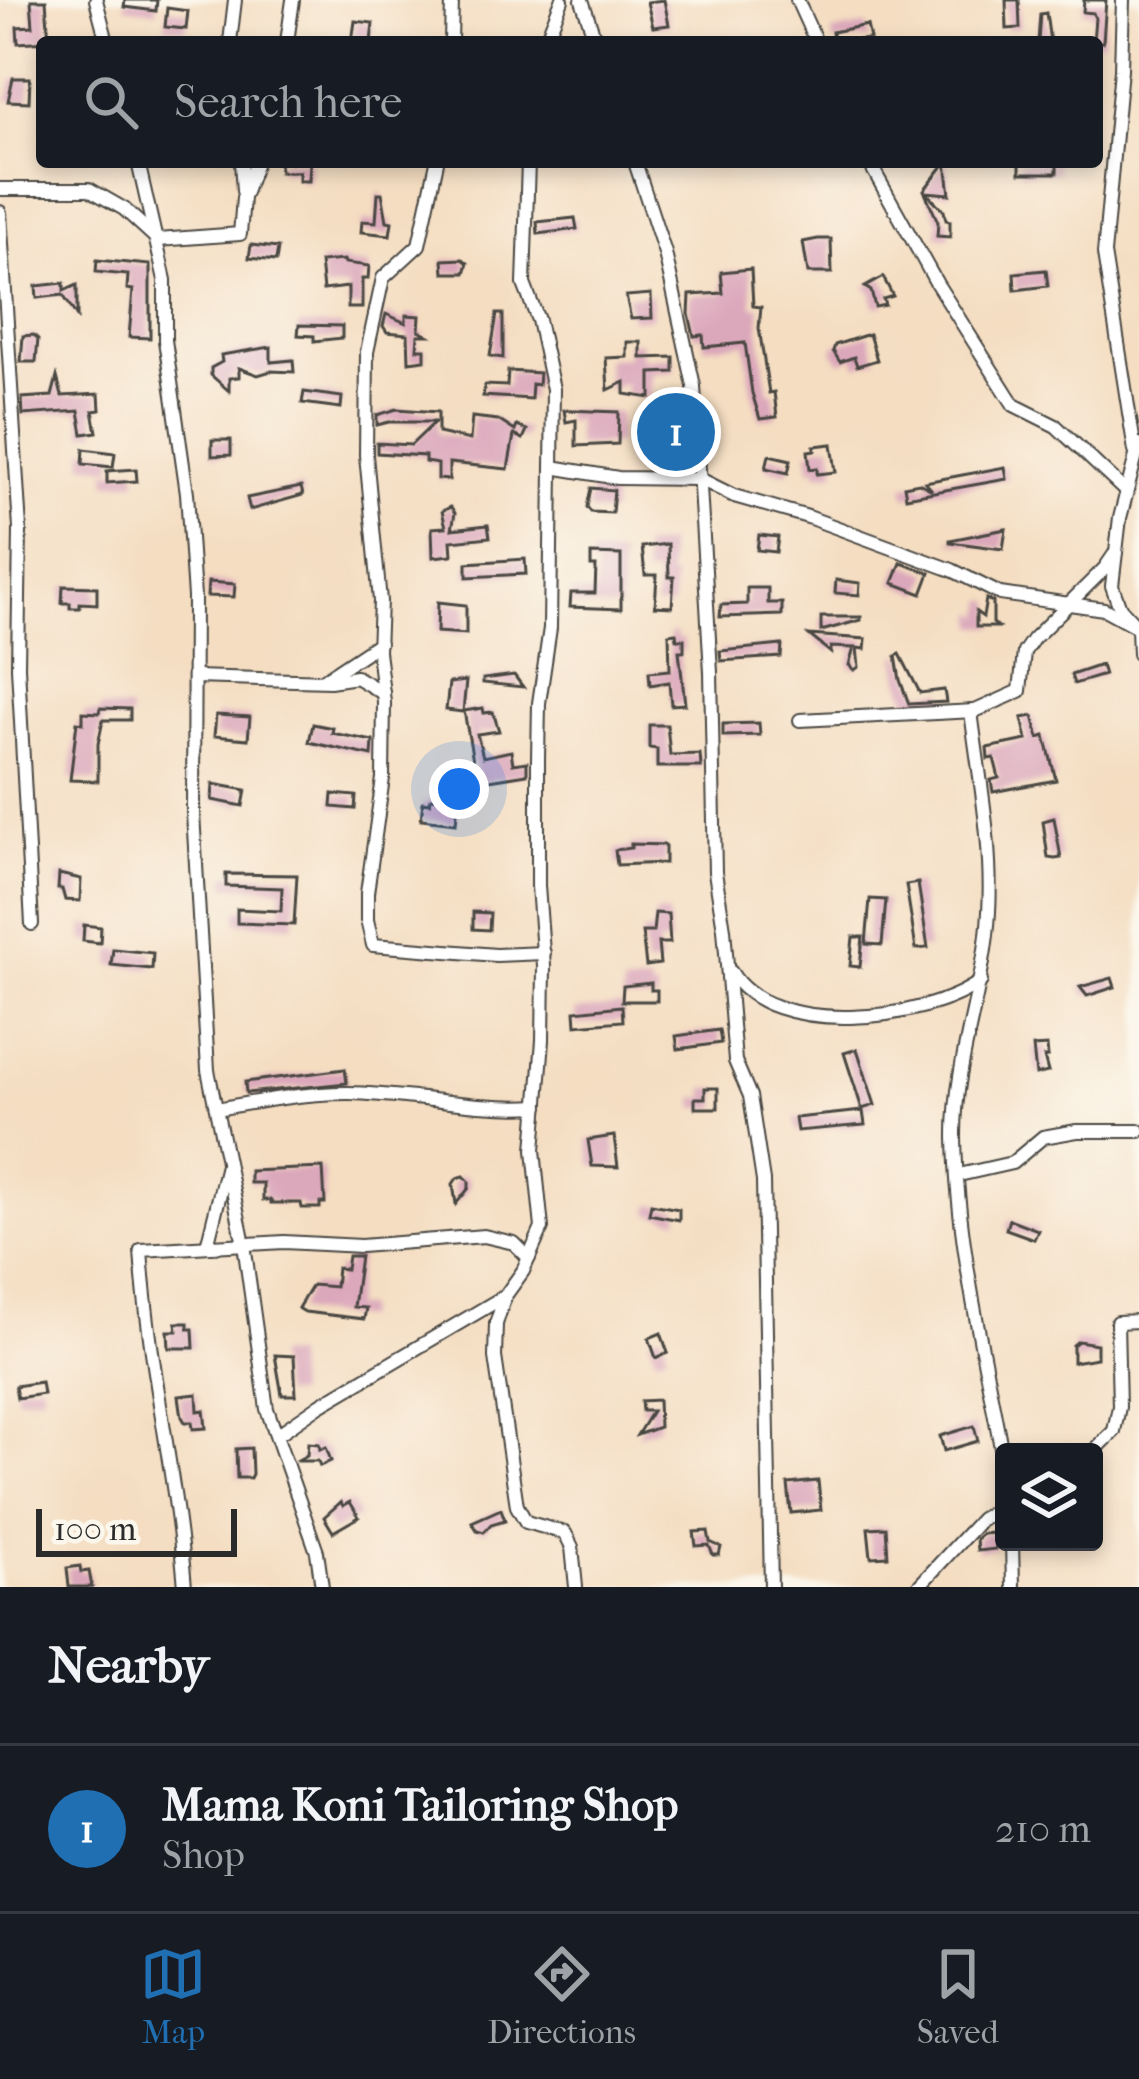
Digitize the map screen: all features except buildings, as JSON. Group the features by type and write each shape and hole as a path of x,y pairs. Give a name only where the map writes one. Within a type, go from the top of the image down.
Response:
{"street":[{"path":"96,0 105,36"},
{"path":"231,36 235,0"},
{"path":"288,36 293,0"},
{"path":"451,36 452,0"},
{"path":"547,36 562,0"},
{"path":"582,0 594,36"},
{"path":"797,0 813,36"},
{"path":"1123,0 1104,254 1137,447 1125,491 1112,586 1120,608 1138,628 1139,654"},
{"path":"140,168 165,280 165,340 187,493 194,597 194,836 208,1070 244,1244 267,1409 317,1552 322,1587"},
{"path":"0,189 89,189 124,209 158,240 240,233 241,168"},
{"path":"243,198 254,168"},
{"path":"436,168 419,245 383,278 367,352 364,415 380,601 383,778 367,920 373,945 496,955 544,952"},
{"path":"528,168 524,284 554,389 550,628 539,703 538,759 538,886 544,952 534,1150 542,1228 505,1296 496,1324 495,1357 517,1506 526,1522 565,1533 572,1547 576,1587"},
{"path":"637,168 665,253 694,386 711,672 715,872 735,1061 750,1096 763,1180 770,1587"},
{"path":"872,168 937,284 1014,405 1056,426 1125,491"},
{"path":"0,212 20,529 18,667 32,924"},
{"path":"552,467 618,478 700,479 734,496 808,517 952,570 1000,594 1104,609 1138,628"},
{"path":"800,720 971,711 1020,692 1024,652 1116,553"},
{"path":"322,681 379,643"},
{"path":"194,677 322,681 356,677 382,693"},
{"path":"971,711 990,872 981,981 956,1108 969,1268 1000,1443"},
{"path":"727,965 742,990 772,1005 860,1018 913,1011 967,992 981,981"},
{"path":"217,1109 302,1095 350,1093 503,1108 538,1106"},
{"path":"959,1175 1012,1163 1043,1137 1077,1131 1139,1131"},
{"path":"207,1246 228,1161"},
{"path":"184,1587 173,1473 145,1313 141,1250 244,1244 361,1246 484,1236 514,1243 529,1258"},
{"path":"277,1436 320,1405 505,1296"},
{"path":"1102,1443 1114,1431 1118,1407 1117,1322 1139,1321"},
{"path":"919,1587 981,1520 995,1511"},
{"path":"1012,1551 1013,1587"}],"place":[{"name":"Mama Koni Tailoring Shop","path":"676,432"}]}
